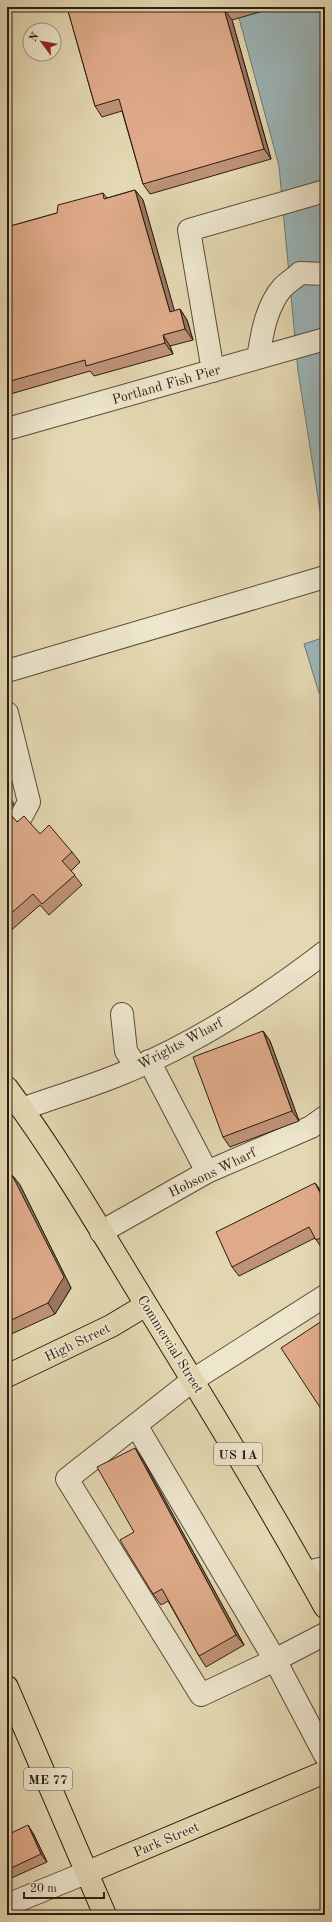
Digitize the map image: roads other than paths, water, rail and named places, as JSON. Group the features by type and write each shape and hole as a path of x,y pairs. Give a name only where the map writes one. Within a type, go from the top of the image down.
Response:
{"main road":[{"name":"Commercial Street","path":"7,1088 102,1232 256,1484 315,1570 325,1607"},
{"name":"High Street","path":"7,1376 111,1326 146,1305"},
{"name":"ME 77","path":"7,1687 88,1872 105,1915"},
{"name":"Park Street","path":"88,1872 325,1772"}],"street":[{"path":"213,371 189,230 325,191"},
{"path":"258,358 262,330 271,307 283,288 300,273 325,274"},
{"name":"Portland Fish Pier","path":"7,429 325,338"},
{"path":"7,671 325,577"},
{"path":"7,713 29,802 21,817"},
{"name":"Wrights Wharf","path":"22,1109 142,1064 215,1026 257,1000 325,952"},
{"path":"122,1014 126,1051 142,1064 207,1172"},
{"name":"Hobsons Wharf","path":"102,1232 207,1172 311,1128 325,1117"},
{"path":"325,1296 193,1380 67,1479 201,1695 325,1634"},
{"path":"136,1425 274,1660 325,1755"},
{"name":"Park Street","path":"7,1905 88,1872"}],"water":[{"path":"236,7 325,7 325,542 298,371 279,166"},
{"path":"325,637 325,694 319,693 304,644"}]}
